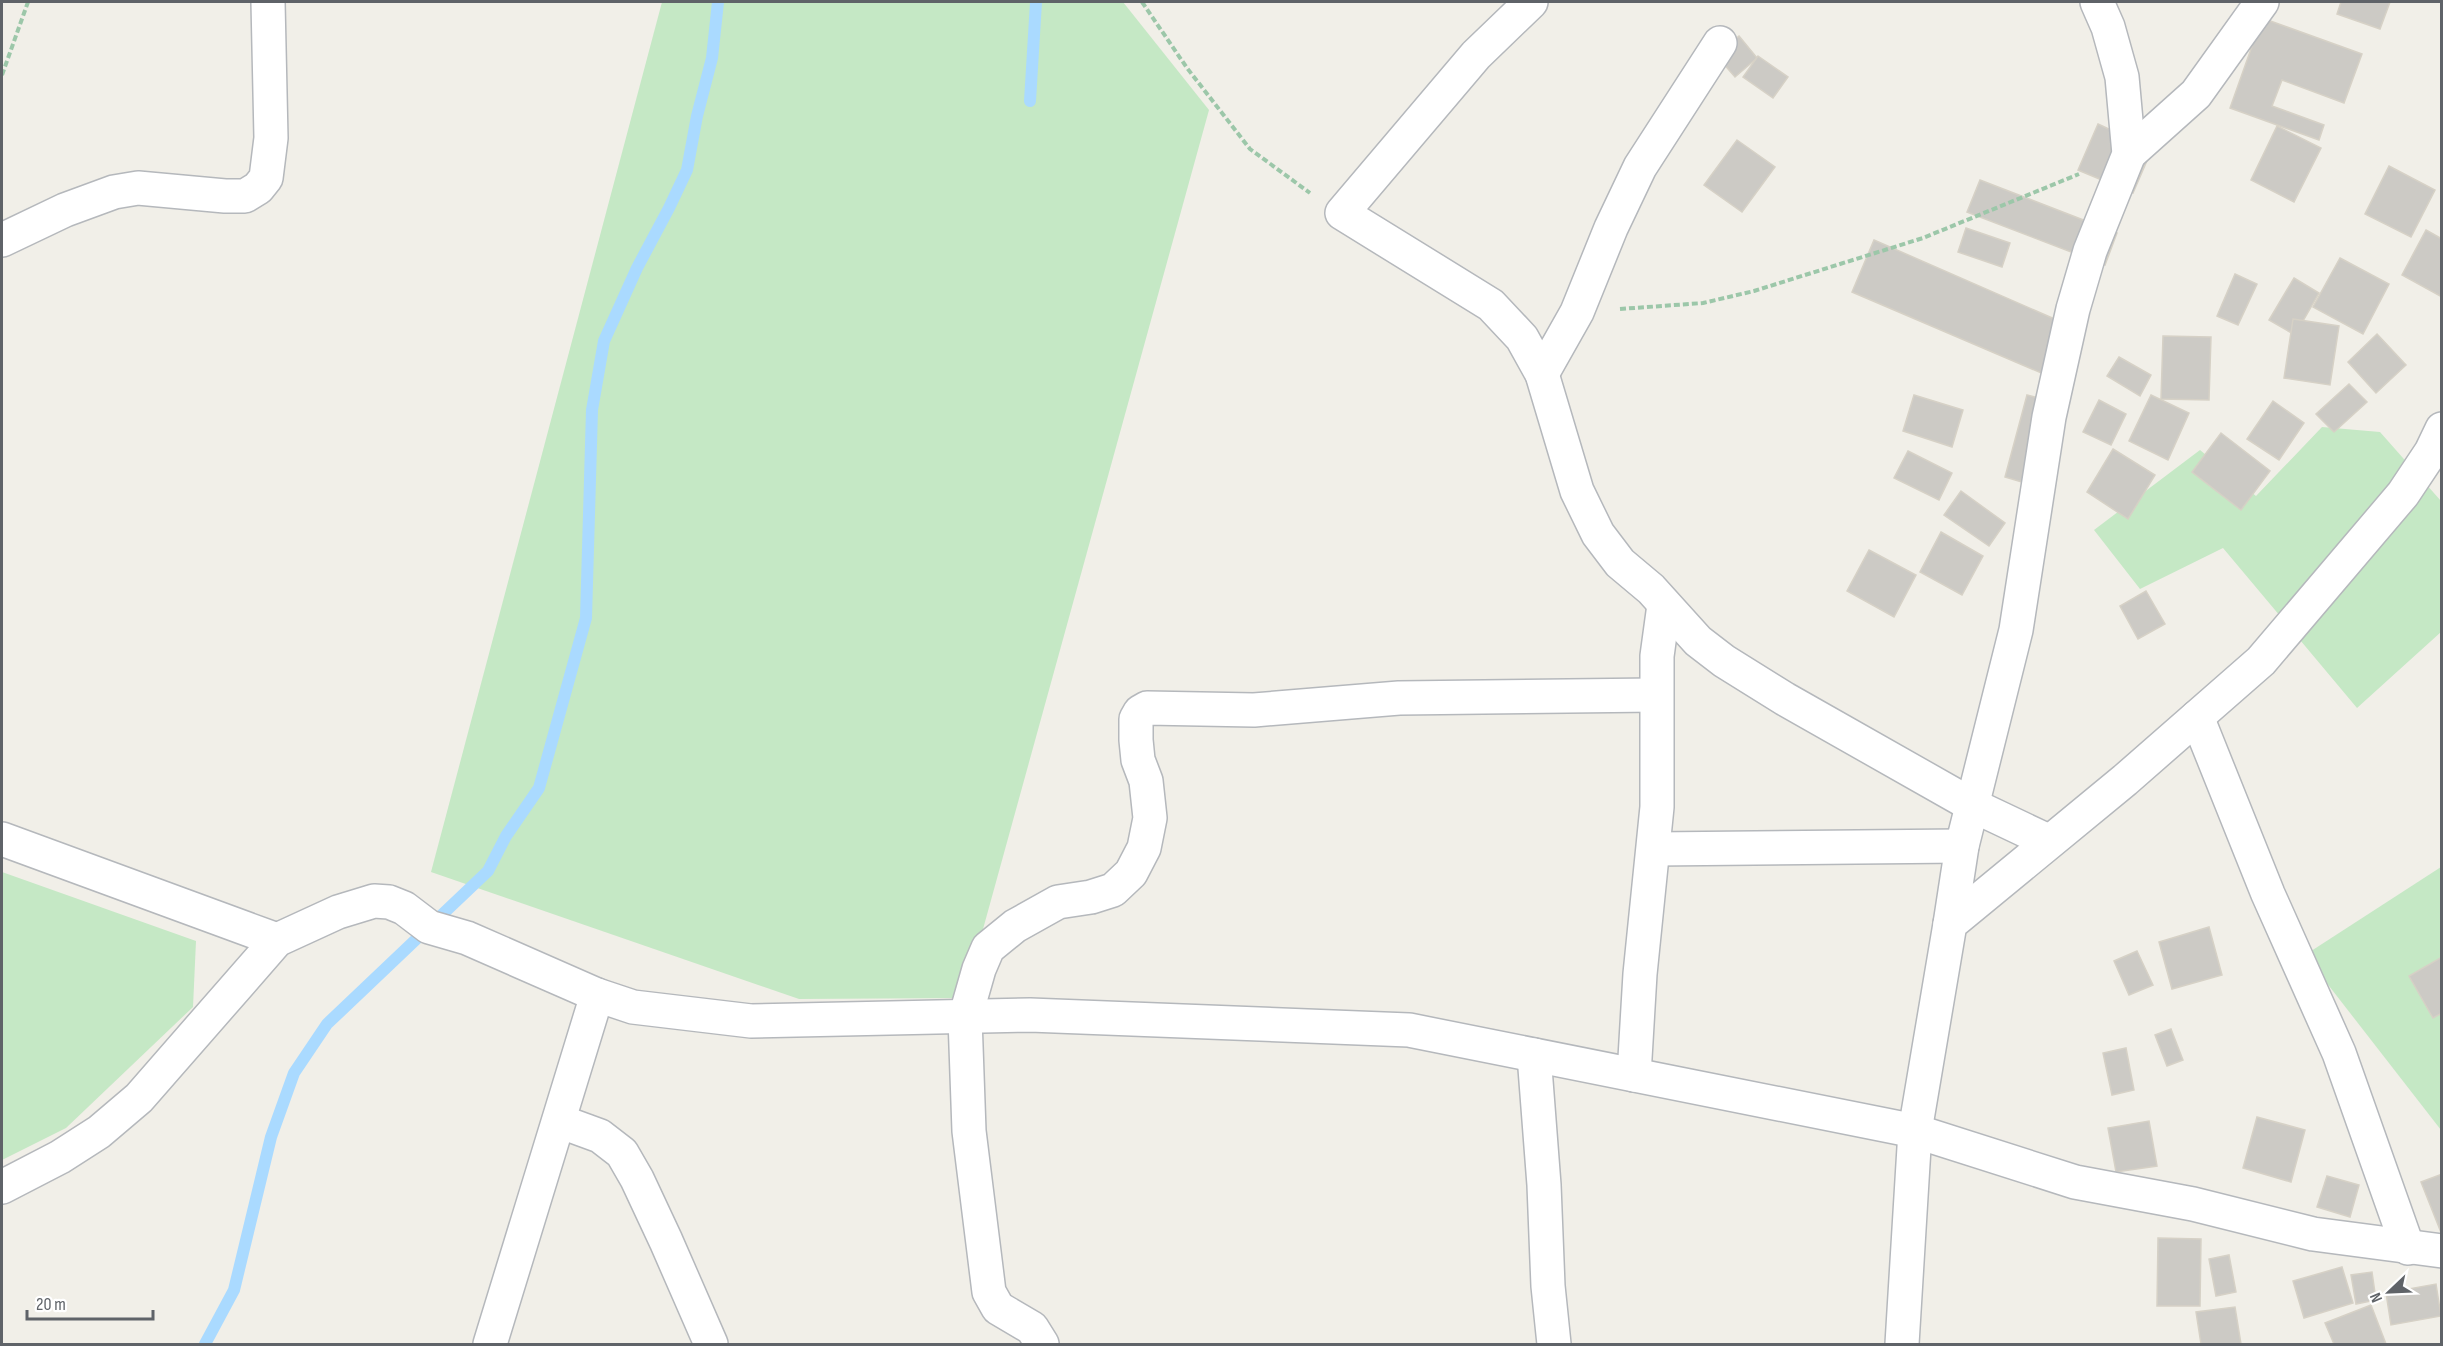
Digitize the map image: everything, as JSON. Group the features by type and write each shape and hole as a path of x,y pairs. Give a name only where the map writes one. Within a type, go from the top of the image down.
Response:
{"street":[{"path":"2,240 64,210 114,192 138,188 245,196 258,188 266,178 271,138 267,2"},
{"path":"1531,2 1476,55 1342,213 1491,305 1522,338 1542,374 1577,492 1598,534 1620,563 1651,589 1698,641 1785,699 1972,805 2048,842"},
{"path":"2097,2 2108,27 2122,77 2129,154"},
{"path":"1902,1344 1915,1131 1962,846 2016,630 2049,417 2073,309 2090,251 2129,154 2196,94 2262,2"},
{"path":"1542,374 1577,312 1596,272 1611,228 1640,167 1720,43"},
{"path":"1950,924 2010,877 2048,842 2125,780 2261,661 2403,494 2431,452 2442,429"},
{"path":"1634,1075 1640,974 1658,807 1657,656 1664,605"},
{"path":"1042,1344 1032,1328 998,1308 989,1292 969,1131 965,1018 979,969 988,948 1015,926 1058,902 1091,897 1113,890 1131,873 1144,848 1150,818 1146,781 1138,760 1136,741 1136,719 1140,712 1147,708 1254,710 1399,698 1656,695"},
{"path":"2197,717 2268,894 2339,1053 2421,1249 2442,1276"},
{"path":"2,839 277,940"},
{"path":"1654,849 1962,846"},
{"path":"2,1187 60,1157 99,1132 139,1098 277,940 356,905 389,902 404,908 429,927 467,938 597,994 633,1007 751,1021 1030,1015 1409,1030 1915,1131 2075,1182 2193,1204 2313,1234 2421,1249"},
{"path":"490,1344 597,994"},
{"path":"1534,1054 1544,1185 1548,1286 1554,1344"},
{"path":"559,1121 600,1136 622,1153 637,1179 681,1272 711,1344"}],"path":[{"path":"2,75 28,2"},
{"path":"1142,2 1187,68 1250,149 1299,187 1342,213"},
{"path":"1577,312 1703,303 1754,291 1923,238 2129,154"}],"green space":[{"path":"662,2 1123,2 1209,110 964,998 799,999 431,872"},
{"path":"2322,427 2380,432 2441,501 2441,632 2357,708 2223,548 2140,589 2094,530 2200,450 2256,496"},
{"path":"2441,867 2441,1130 2305,955"},
{"path":"2,872 196,941 193,1007 66,1128 2,1160"}],"building":[{"path":"2341,2 2390,2 2380,29 2337,14"},
{"path":"2262,18 2362,54 2344,103 2282,80 2272,106 2324,125 2319,140 2230,108"},
{"path":"1739,36 1757,58 1735,77 1716,55"},
{"path":"1758,56 1788,77 1773,98 1743,77"},
{"path":"2098,124 2152,149 2133,193 2078,170"},
{"path":"2277,126 2321,148 2294,202 2251,180"},
{"path":"1737,140 1775,167 1742,212 1704,185"},
{"path":"2389,166 2435,190 2411,237 2365,214"},
{"path":"1980,180 2117,233 2105,265 1967,212"},
{"path":"1966,228 2010,243 2002,267 1958,252"},
{"path":"2426,230 2442,239 2442,297 2402,275"},
{"path":"1874,240 2082,331 2060,381 1852,292"},
{"path":"2340,258 2389,284 2363,334 2313,307"},
{"path":"2235,274 2257,284 2238,325 2217,316"},
{"path":"2294,278 2319,293 2295,335 2269,320"},
{"path":"2293,319 2339,326 2330,385 2284,378"},
{"path":"2377,334 2406,365 2376,393 2348,362"},
{"path":"2163,336 2211,337 2209,400 2161,399"},
{"path":"2119,357 2151,375 2140,396 2107,376"},
{"path":"2349,384 2367,402 2334,432 2316,414"},
{"path":"1914,395 1963,410 1952,447 1903,431"},
{"path":"2027,395 2055,402 2032,485 2005,477"},
{"path":"2151,395 2189,413 2168,460 2129,441"},
{"path":"2099,400 2126,414 2111,445 2083,432"},
{"path":"2273,401 2304,423 2279,460 2247,439"},
{"path":"2221,433 2270,471 2241,510 2192,472"},
{"path":"2113,449 2155,475 2128,519 2087,492"},
{"path":"1908,451 1952,473 1939,500 1894,478"},
{"path":"1961,491 2005,523 1989,546 1944,515"},
{"path":"1941,532 1983,556 1962,595 1920,572"},
{"path":"1869,550 1916,575 1894,617 1847,591"},
{"path":"2146,591 2165,624 2138,639 2120,606"},
{"path":"2209,927 2222,975 2172,989 2159,942"},
{"path":"2137,951 2153,985 2129,995 2114,961"},
{"path":"2442,957 2442,1013 2433,1018 2409,976"},
{"path":"2171,1029 2183,1060 2167,1066 2155,1035"},
{"path":"2126,1048 2134,1090 2112,1095 2103,1053"},
{"path":"2257,1117 2305,1130 2291,1182 2243,1168"},
{"path":"2149,1121 2157,1166 2116,1172 2108,1128"},
{"path":"2442,1174 2442,1235 2421,1182"},
{"path":"2327,1176 2359,1185 2350,1217 2317,1207"},
{"path":"2158,1238 2201,1239 2200,1306 2157,1306"},
{"path":"2229,1255 2236,1292 2216,1296 2209,1259"},
{"path":"2342,1267 2353,1303 2304,1318 2293,1281"},
{"path":"2372,1272 2376,1300 2356,1304 2351,1275"},
{"path":"2436,1284 2441,1316 2391,1325 2386,1293"},
{"path":"2371,1305 2386,1344 2334,1344 2325,1323"},
{"path":"2235,1307 2241,1344 2201,1344 2196,1312"}],"waterway":[{"path":"205,1344 234,1290 271,1137 294,1073 327,1024 488,871 506,836 539,788 586,618 592,410 604,341 637,268 687,170 697,116 712,58 718,2"},
{"path":"1030,101 1036,2"}]}
